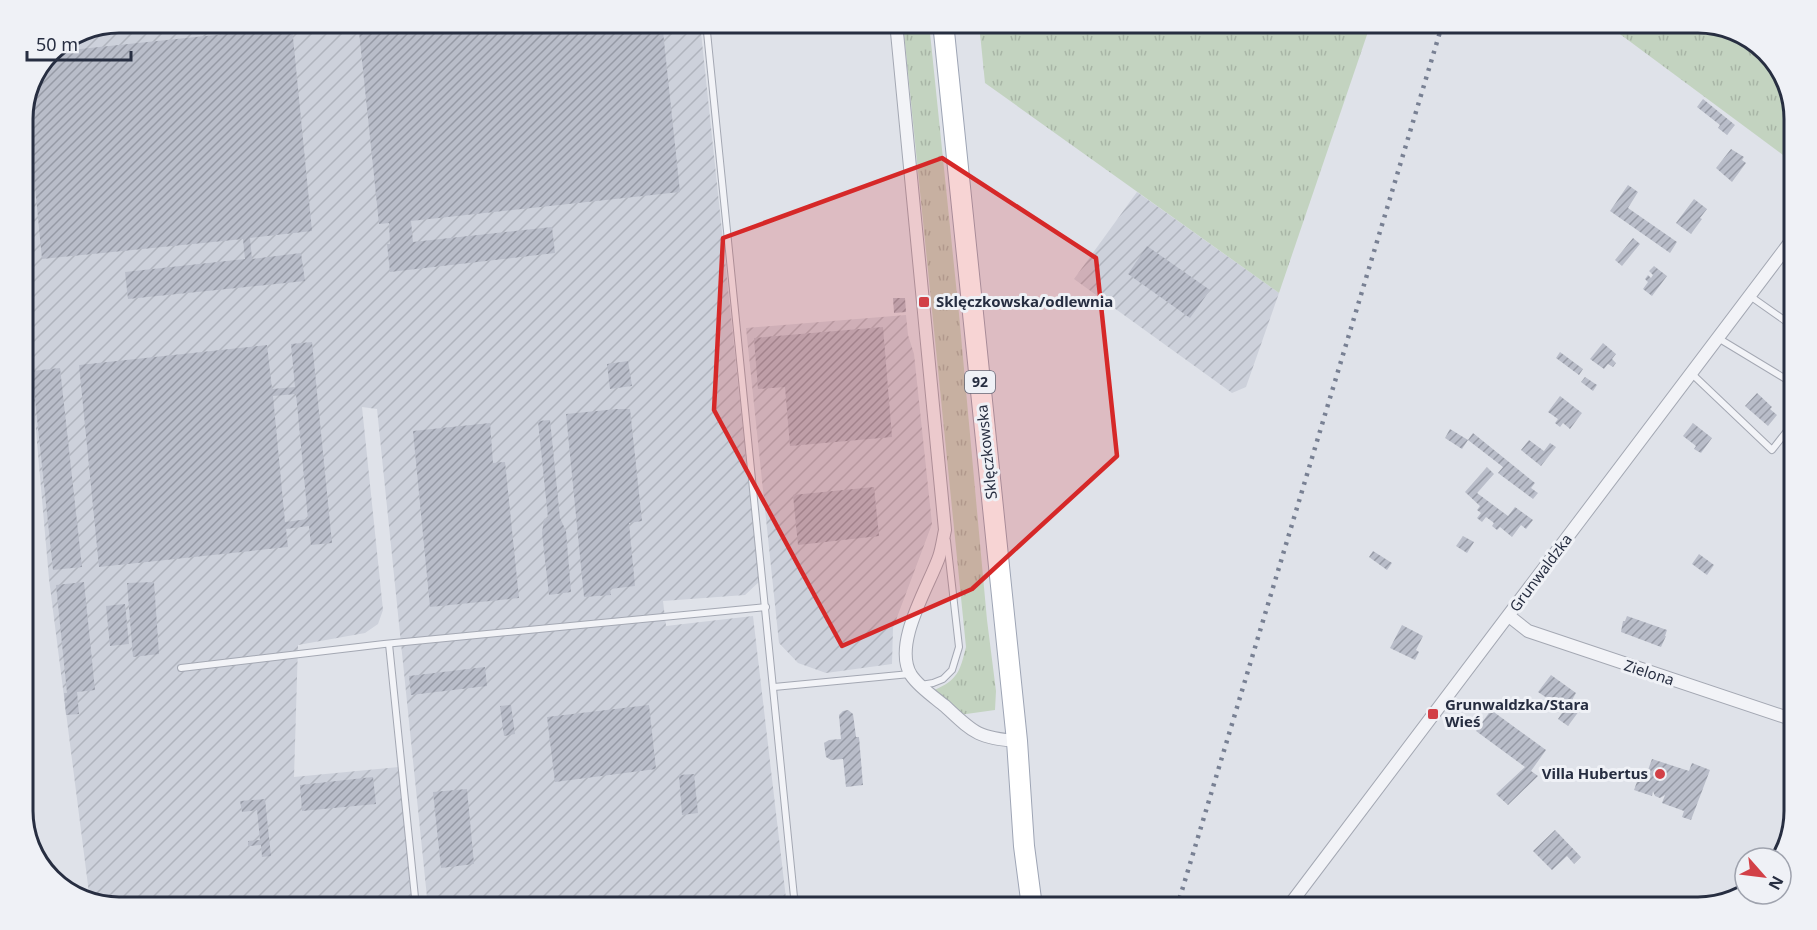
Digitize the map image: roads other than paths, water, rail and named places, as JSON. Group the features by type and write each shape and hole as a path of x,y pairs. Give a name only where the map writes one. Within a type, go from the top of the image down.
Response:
{"main road":[{"name":"Sklęczkowska","path":"944,33 1017,741 1024,846 1031,897"},
{"name":"Sklęczkowska","path":"1019,897 1024,846"}],"street":[{"path":"897,33 945,530 939,556 917,608 907,642 906,661 911,674 921,685 972,731 990,739 1017,741"},
{"name":"Grunwaldzka","path":"1296,897 1784,250"},
{"name":"Zielona","path":"1509,616 1528,631 1784,717"}],"lane":[{"path":"707,33 794,897"},
{"path":"1750,296 1784,320"},
{"path":"1718,338 1784,378"},
{"path":"1691,373 1772,450 1784,435"},
{"path":"921,685 943,679 952,670 959,647 945,530"},
{"path":"181,668 389,644 766,607"},
{"path":"389,644 415,897"},
{"path":"774,687 911,674"}],"railway":[{"path":"1180,897 1440,33"}],"place":[{"name":"Sklęczkowska/odlewnia","path":"924,302"},
{"name":"Grunwaldzka/Stara Wieś","path":"1433,714"},
{"name":"Villa Hubertus","path":"1660,774"}]}
